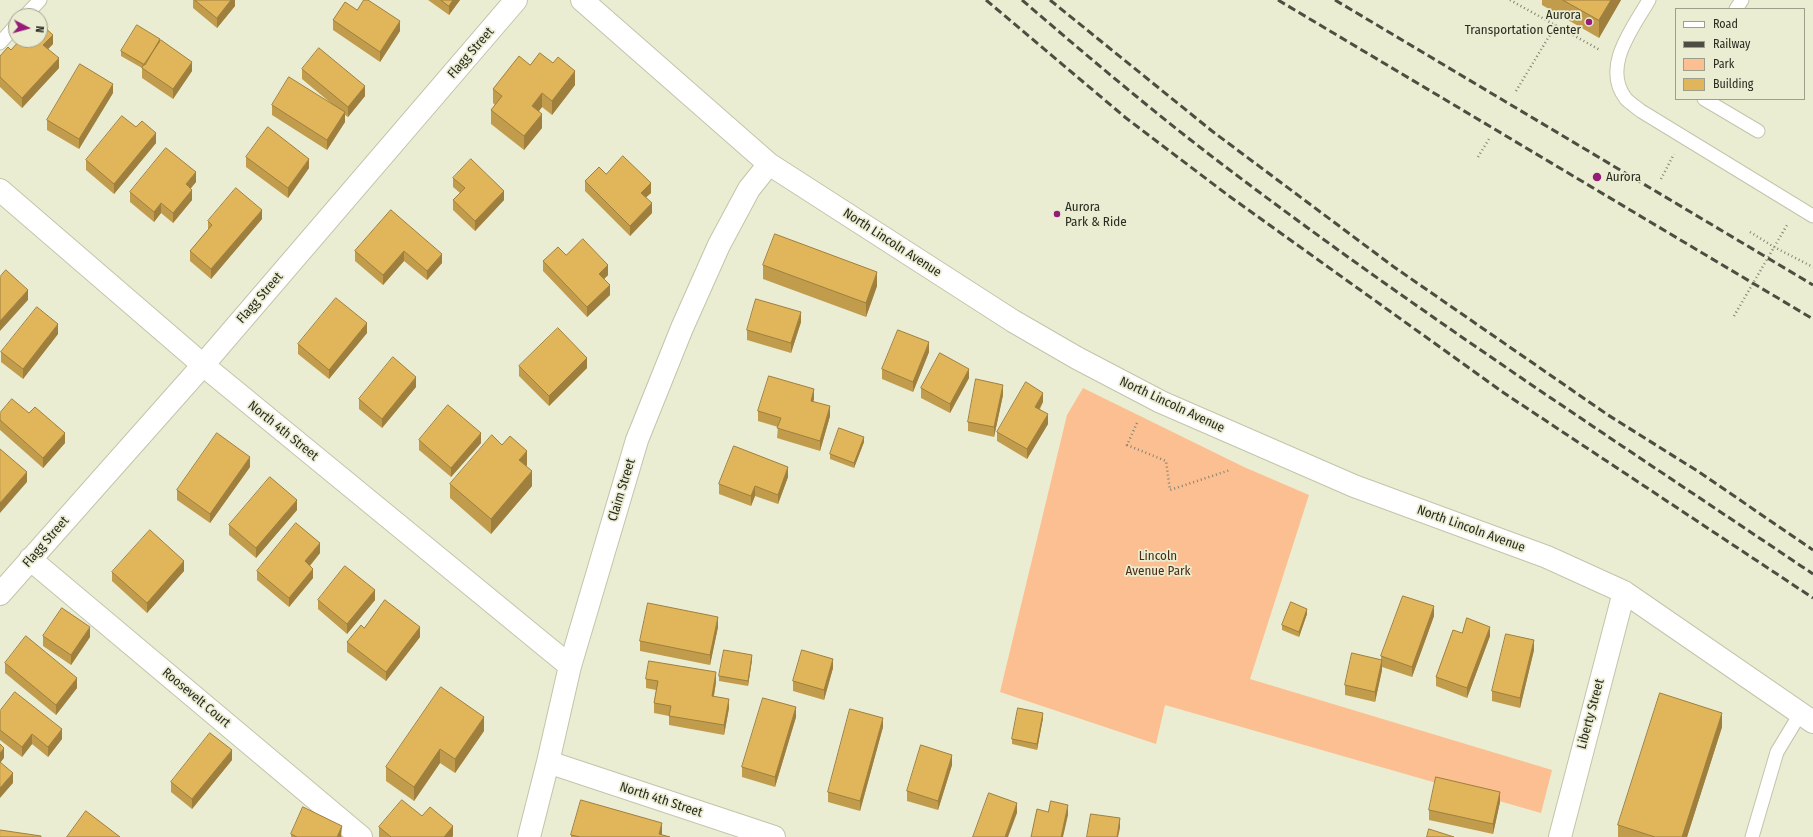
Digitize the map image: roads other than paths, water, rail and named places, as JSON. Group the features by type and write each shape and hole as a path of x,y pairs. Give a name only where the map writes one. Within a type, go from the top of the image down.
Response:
{"street":[{"name":"Flagg Street","path":"0,594 203,365 516,0"},
{"name":"North Lincoln Avenue","path":"582,0 769,164 1013,321 1077,358 1161,402 1354,486 1540,554 1624,592 1807,718"},
{"name":"Claim Street","path":"529,837 570,666 637,440 682,328 719,245 749,189 769,164"},
{"name":"North 4th Street","path":"0,190 203,365 570,666"},
{"name":"Roosevelt Court","path":"30,559 360,837"},
{"name":"Liberty Street","path":"1560,837 1624,592"},
{"name":"North 4th Street","path":"548,762 774,837"}],"lane":[{"path":"32,8 40,0"},
{"path":"1649,0 1623,45 1616,68 1618,84 1627,99 1641,111 1813,216"},
{"path":"0,43 8,34"},
{"path":"1706,100 1758,131"},
{"path":"1752,837 1777,752 1807,718"}],"railway":[{"path":"986,0 1126,118 1229,196 1504,393 1813,598"},
{"path":"1022,0 1183,134 1309,229 1451,330 1813,574"},
{"path":"1050,0 1212,131 1394,267 1608,415 1699,472 1813,550"},
{"path":"1278,0 1813,319"},
{"path":"1335,0 1813,285"}],"place":[{"name":"Aurora Transportation Center","path":"1589,22"},
{"name":"Aurora","path":"1597,177"},
{"name":"Aurora Park & Ride","path":"1057,214"}],"park label":[{"name":"Lincoln Avenue Park","path":"1158,564"}]}
